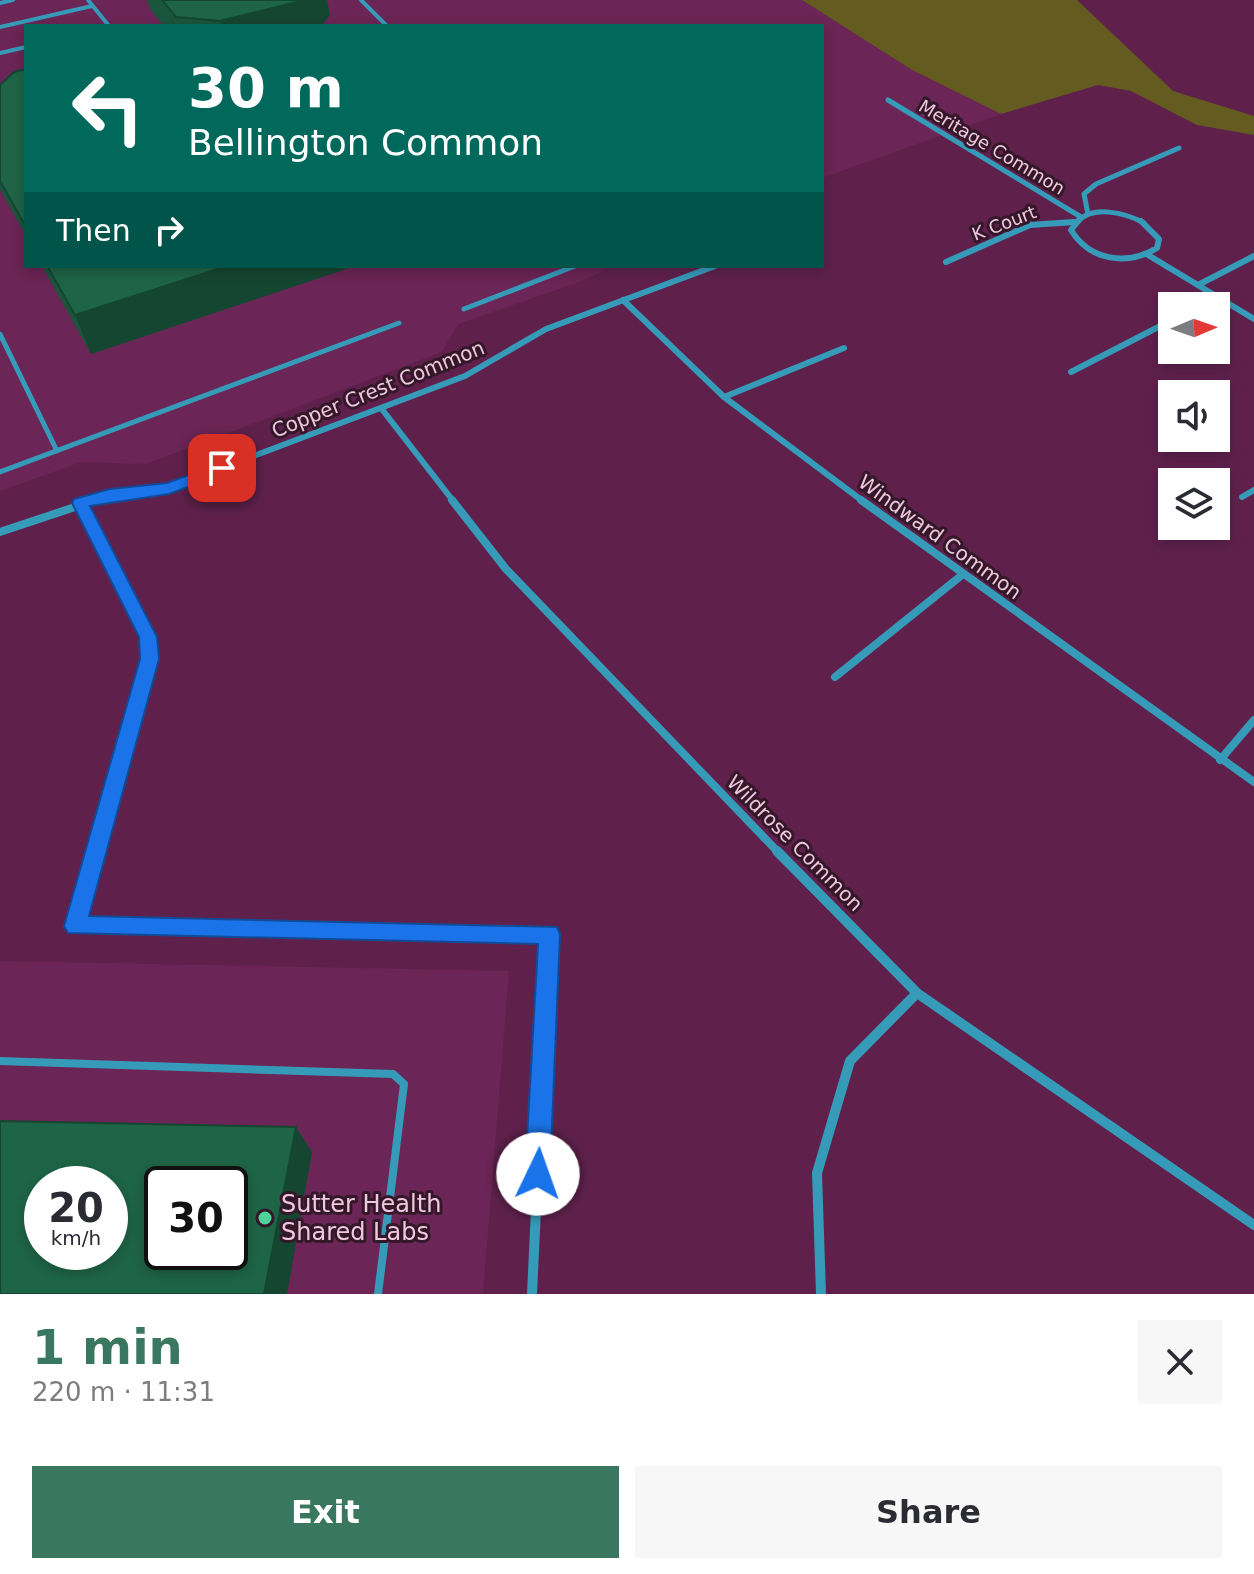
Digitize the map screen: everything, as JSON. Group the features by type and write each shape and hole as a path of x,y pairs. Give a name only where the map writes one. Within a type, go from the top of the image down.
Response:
{"street":[{"name":"Meritage Common","path":"888,100 1081,217"},
{"path":"1179,148 1096,184 1084,194 1081,217 1071,230 1075,239 1100,255 1126,259 1148,255 1208,292"},
{"name":"K Court","path":"946,262 1030,225 1113,212 1144,221 1159,239 1157,248 1148,255"},
{"path":"1198,285 1254,256"},
{"name":"Copper Crest Common","path":"0,532 110,495 169,488 474,372 546,329 710,268"},
{"name":"Windward Common","path":"623,300 724,397 962,575 1254,782"},
{"path":"1230,305 1254,319"},
{"path":"1071,372 1158,327"},
{"path":"724,397 844,348"},
{"name":"Wildrose Common","path":"381,408 506,569 917,993 1210,1198 1254,1225"},
{"path":"1242,497 1254,490"},
{"path":"80,503 148,637 150,659 75,926 549,934 532,1294"},
{"path":"835,677 962,575"},
{"path":"1220,760 1254,720"},
{"path":"821,1294 817,1173 850,1061 917,993"}],"lane":[{"path":"0,3 13,0"},
{"path":"88,0 107,24"},
{"path":"361,0 385,24"},
{"path":"0,27 92,6"},
{"path":"0,53 24,47"},
{"path":"464,309 570,268"},
{"path":"0,472 399,323"},
{"path":"0,334 57,451"},
{"path":"0,1061 393,1074 404,1084 378,1294"}],"shaded area":[{"path":"0,0 802,0 912,70 1001,114 824,177 824,24 24,24 24,268 608,268 582,281 458,324 442,352 146,464 81,462 0,491"},
{"path":"802,0 1077,0 1173,91 1254,116 1254,135 1197,125 1131,91 1098,85 1001,114 912,70"},
{"path":"0,961 509,971 483,1294 0,1294"}],"building":[{"path":"162,0 305,0 220,21 176,17"},
{"path":"24,70 24,223 0,181 0,85 14,72"},
{"path":"48,268 221,268 75,315"},
{"path":"0,1121 296,1127 264,1294 0,1294"}],"place":[{"name":"Sutter Health Shared Labs","path":"265,1218"}],"route":[{"path":"222,468 145,494 110,495 80,503 148,637 150,659 75,926 549,934 538,1174"}]}
